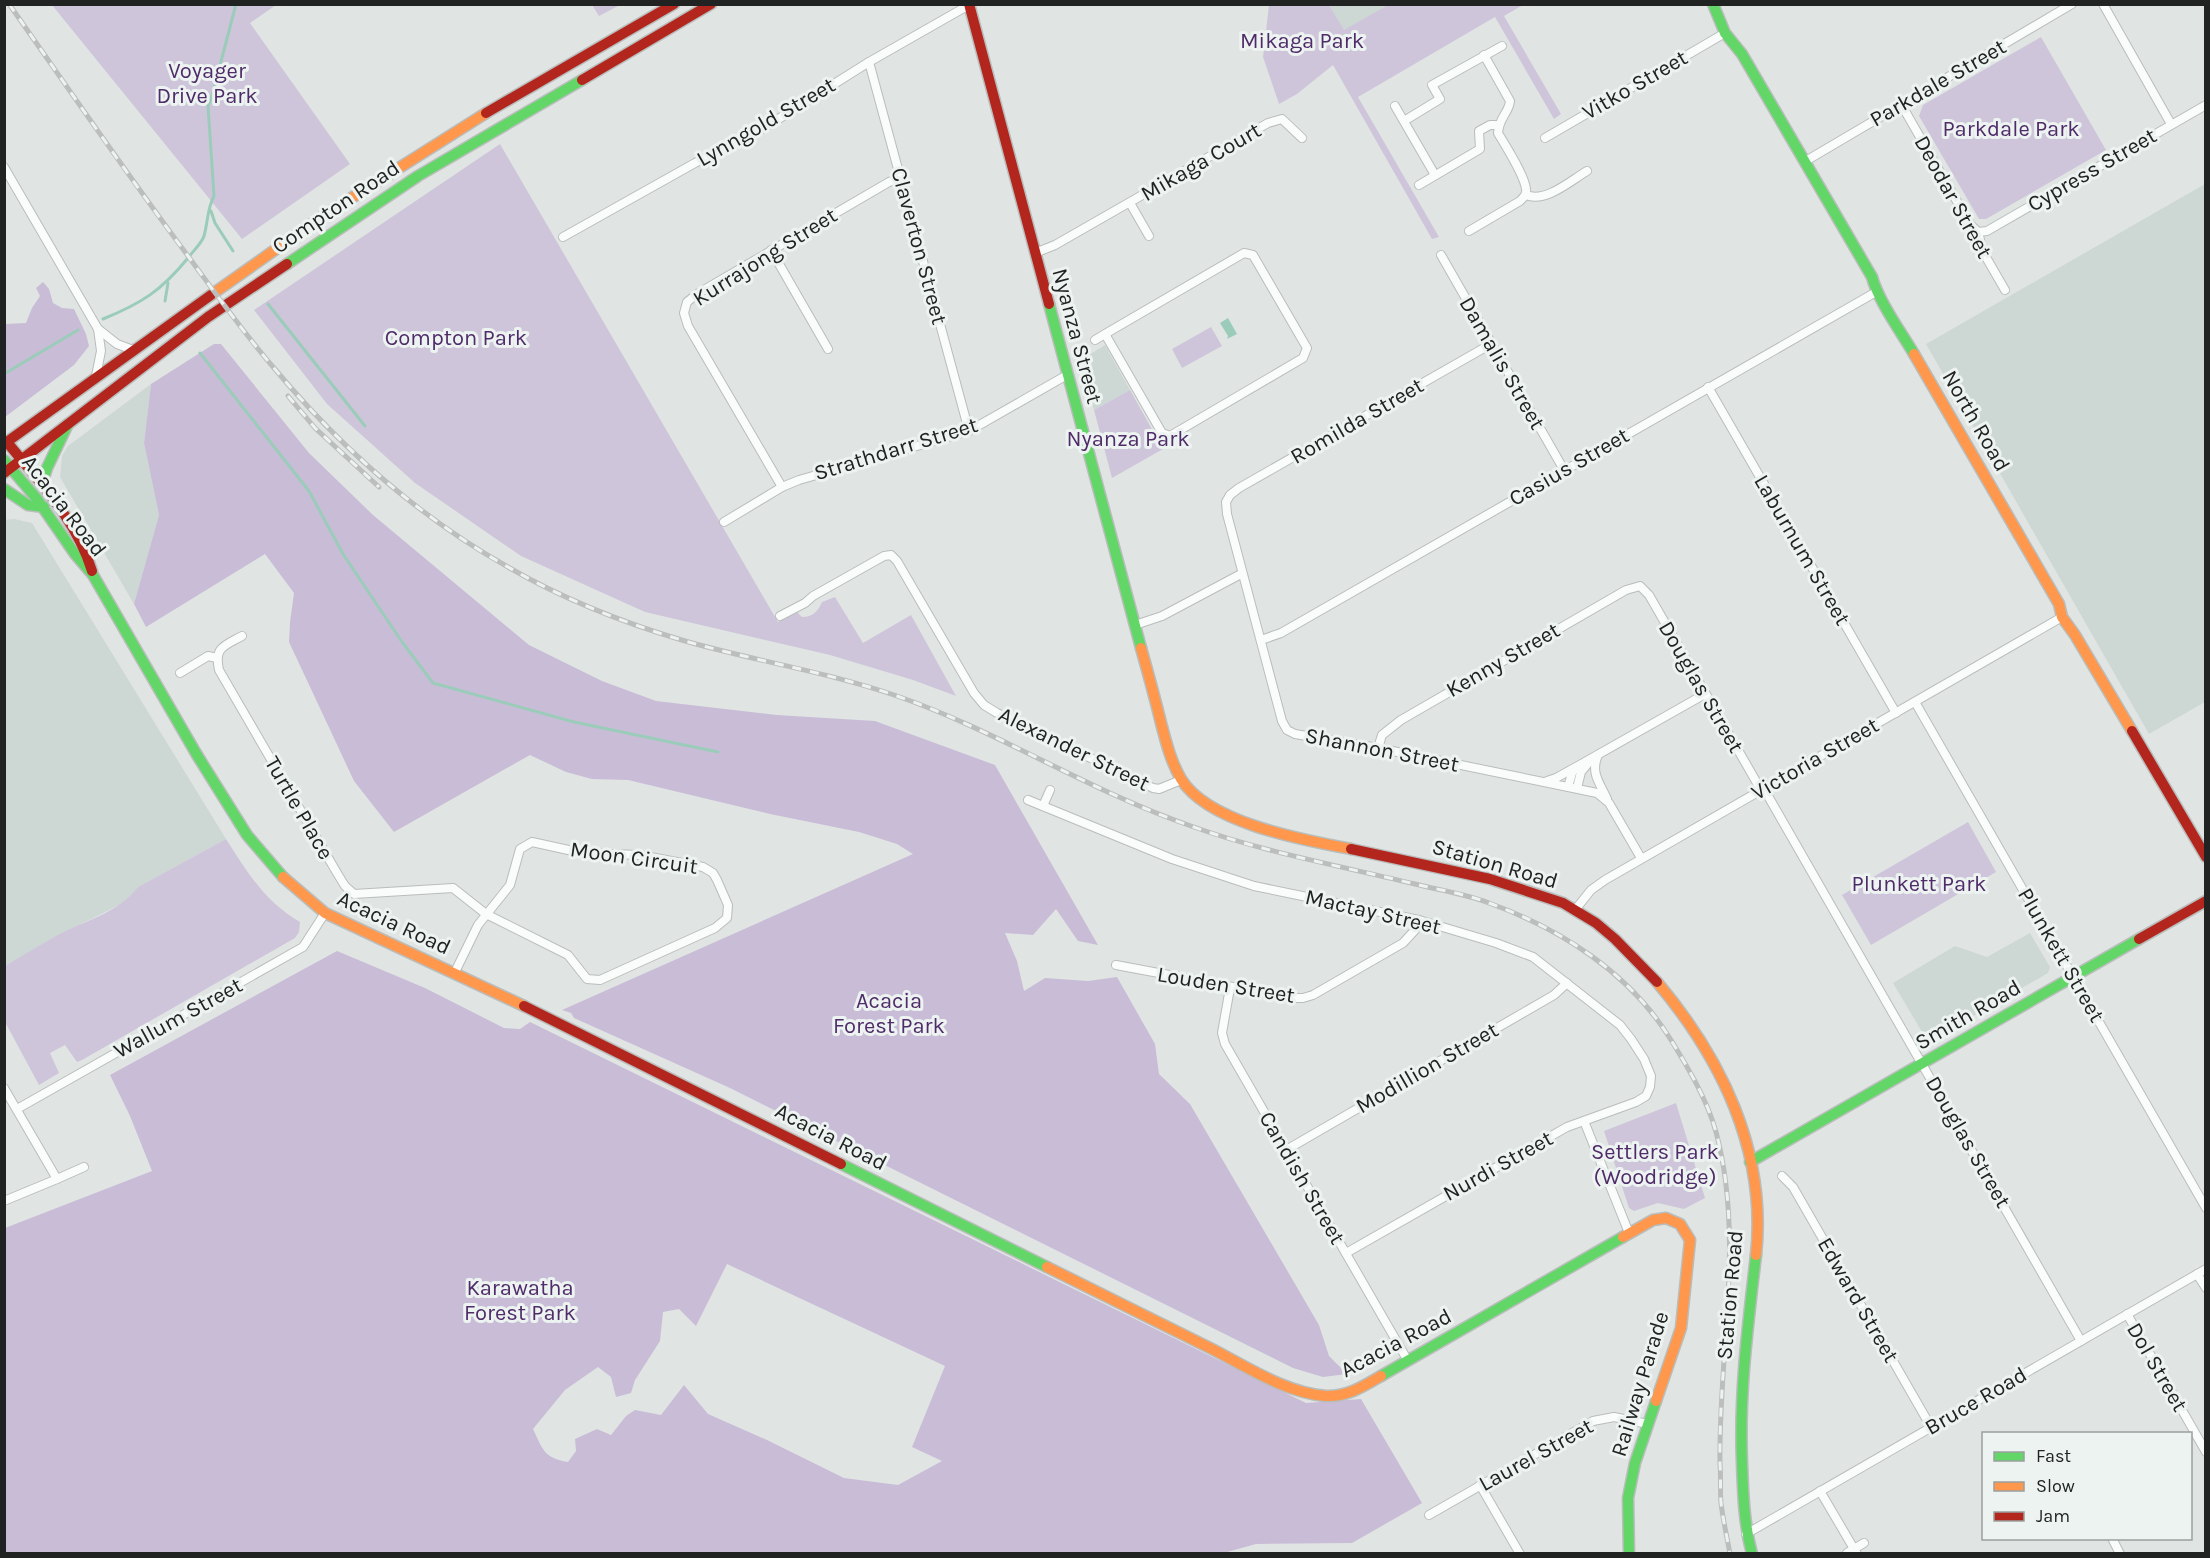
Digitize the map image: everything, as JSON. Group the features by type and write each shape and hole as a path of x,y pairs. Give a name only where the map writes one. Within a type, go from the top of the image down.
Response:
{"street":[{"name":"Compton Road","path":"6,443 96,376 354,195 496,107 674,4"},
{"name":"Compton Road","path":"7,467 21,460 217,310 389,195 444,159 711,4"},
{"name":"North Road","path":"1713,4 1725,33 1742,54 1872,277 1876,292 1886,305 2059,604 2062,617 2075,635 2205,857"},
{"name":"Parkdale Street","path":"1804,162 2072,4"},
{"path":"2103,4 2171,124"},
{"name":"Lynngold Street","path":"563,237 660,182 764,128 869,62 969,5"},
{"name":"Nyanza Street","path":"969,5 1168,748 1173,766 1181,780"},
{"name":"Vitko Street","path":"1545,138 1725,33"},
{"path":"1404,121 1440,99 1432,85 1502,46"},
{"path":"1469,231 1520,201 1526,195 1522,178 1498,133 1501,117 1510,108 1510,101 1484,55"},
{"name":"Claverton Street","path":"869,62 969,431"},
{"name":"Deodar Street","path":"1900,104 1970,224 1978,232 1983,252 2005,290"},
{"name":"Cypress Street","path":"1978,232 1987,231 2205,105"},
{"path":"1395,106 1435,175"},
{"name":"Mikaga Court","path":"1035,254 1130,203 1268,123 1282,119 1302,138"},
{"path":"1419,185 1480,149 1479,131 1491,125 1498,125"},
{"path":"4,167 98,329 117,344 133,350"},
{"path":"1526,195 1533,198 1542,197 1587,171"},
{"name":"Kurrajong Street","path":"782,487 688,326 684,313 687,302 771,250 889,182 900,178"},
{"path":"354,195 362,202 375,195 389,195"},
{"name":"Mikaga Court","path":"1130,203 1149,236"},
{"path":"771,250 828,349"},
{"path":"1095,340 1105,334 1244,253 1249,253 1253,255 1307,348 1303,358 1170,436 1162,433 1105,334"},
{"name":"Damalis Street","path":"1441,255 1564,470"},
{"name":"Casius Street","path":"1261,640 1281,633 1876,292"},
{"path":"96,376 101,351 98,329"},
{"name":"Romilda Street","path":"1226,502 1230,495 1239,488 1491,344"},
{"name":"Strathdarr Street","path":"724,522 782,487 799,480 969,431 1068,375"},
{"name":"Laburnum Street","path":"1708,387 1896,713"},
{"path":"42,484 45,469 64,437 69,423"},
{"name":"Acacia Road","path":"6,443 59,505 86,548 93,575"},
{"name":"Acacia Road","path":"7,467 44,507 75,555 93,575 197,755 247,835 283,878 326,913 567,1026 1255,1371 1301,1391 1320,1395 1339,1395 1362,1387 1653,1220 1665,1217 1684,1227"},
{"path":"4,489 28,505 44,507"},
{"name":"Shannon Street","path":"1226,502 1241,574 1282,722 1287,730 1295,734 1378,748 1577,788 1599,794 1609,803"},
{"name":"Alexander Street","path":"780,615 805,603 813,596 884,556 891,555 897,561 974,693 984,705 1153,788 1159,789 1181,780"},
{"path":"1135,625 1162,616 1241,574"},
{"name":"Douglas Street","path":"1640,586 1648,595 1923,1064 2081,1341"},
{"name":"Kenny Street","path":"1378,748 1382,735 1401,720 1626,590 1640,586"},
{"name":"Victoria Street","path":"1575,910 1591,890 1641,858 2062,617"},
{"path":"180,673 207,656 216,657 221,648 242,636"},
{"name":"Turtle Place","path":"216,657 219,670 349,891 361,895 453,888 486,914"},
{"path":"1542,781 1556,778 1705,694"},
{"name":"Plunkett Street","path":"1915,702 2205,1208"},
{"path":"1577,788 1582,770 1596,756"},
{"path":"1596,756 1595,775 1641,858"},
{"path":"1568,787 1572,772 1577,766"},
{"name":"Station Road","path":"1181,780 1200,801 1241,820 1323,843 1458,869 1553,899 1575,910 1615,941 1657,982 1698,1036 1714,1061 1730,1095 1750,1162 1757,1247 1751,1290 1740,1423 1746,1534 1752,1554"},
{"path":"1043,806 1050,790"},
{"name":"Mactay Street","path":"1028,800 1172,858 1254,886 1419,920 1518,950 1546,965 1620,1025 1644,1059 1651,1076 1650,1087"},
{"name":"Moon Circuit","path":"454,974 478,925 486,914 510,885 520,849 532,842 582,853 640,855 703,867 713,873 729,912 727,918 715,928 600,980 592,980 583,976 568,955 486,914"},
{"name":"Smith Road","path":"1750,1162 2205,901"},
{"name":"Wallum Street","path":"17,1109 303,947 326,913"},
{"name":"Louden Street","path":"1116,966 1230,988 1303,998 1313,995 1403,943 1415,930 1419,920"},
{"name":"Modillion Street","path":"1286,1150 1554,995 1567,983"},
{"name":"Candish Street","path":"1230,988 1222,1033 1225,1044 1408,1361"},
{"name":"Nurdi Street","path":"1346,1253 1567,1127 1636,1102 1646,1096 1650,1087"},
{"path":"4,1088 57,1179"},
{"path":"1584,1121 1629,1233"},
{"path":"4,1201 84,1167"},
{"name":"Edward Street","path":"1782,1176 1793,1187 1931,1427"},
{"name":"Railway Parade","path":"1629,1554 1628,1498 1635,1463 1681,1328 1690,1240 1684,1227"},
{"name":"Bruce Road","path":"1746,1534 2205,1269"},
{"path":"2197,1274 2205,1288"},
{"name":"Dol Street","path":"2127,1314 2205,1452"},
{"name":"Laurel Street","path":"1429,1515 1593,1421 1614,1417 1648,1424"},
{"path":"1480,1485 1520,1554"},
{"path":"1820,1491 1852,1552 1864,1543"},
{"path":"2113,1540 2120,1554"}],"shaded area":[{"path":"1329,5 1388,5 1344,31"},
{"path":"2205,184 2205,702 2149,734 1926,344"},
{"path":"1228,318 1237,334 1227,339 1228,336 1220,323"},
{"path":"1105,345 1130,390 1094,410 1081,360"},
{"path":"151,384 144,443 159,515 134,604 60,477 62,456 68,446"},
{"path":"14,519 32,523 226,839 138,887 131,897 119,905 59,935 5,966 4,520"},
{"path":"2030,933 2050,967 2048,973 1935,1038 1925,1037 1893,983 1955,946 1987,957"}],"green space":[{"name":"Voyager Drive Park","path":"52,5 276,5 250,23 350,164 242,239"},
{"path":"592,5 620,5 599,16"},
{"name":"Mikaga Park","path":"1269,5 1329,5 1344,30 1388,5 1523,5 1504,16 1561,114 1554,119 1495,17 1358,97 1439,237 1432,239 1333,65 1297,94 1279,104 1263,57"},
{"name":"Parkdale Park","path":"2041,37 2106,150 1986,219 1979,219 1919,116 1923,105"},
{"name":"Compton Park","path":"500,144 778,622 796,611 802,617 812,615 822,602 835,597 863,643 911,615 956,696 913,680 830,655 645,612 521,556 415,483 327,404 254,310"},
{"path":"43,282 49,289 53,303 62,308 74,309 89,346 74,365 5,417 5,324 26,323 40,296 36,288"},
{"path":"1211,327 1222,346 1182,368 1172,349"},
{"name":"Acacia Forest Park","path":"214,344 221,344 309,453 373,515 529,645 602,681 656,701 777,715 875,721 995,765 1098,945 1078,941 1056,909 1033,935 1005,933 1017,961 1024,991 1045,978 1088,981 1117,977 1155,1044 1159,1074 1190,1104 1319,1325 1329,1356 1347,1374 1323,1377 1293,1368 730,1088 574,1018 571,1013 562,1010 913,854 897,844 859,832 770,814 628,780 592,779 566,772 530,755 394,832 354,781 289,642 294,593 265,554 146,627 134,604 159,515 144,443 151,384"},
{"name":"Nyanza Park","path":"1130,390 1163,449 1112,478 1094,410"},
{"name":"Plunkett Park","path":"1968,822 1996,872 1871,945 1842,895"},
{"path":"226,839 250,875 267,895 287,914 300,922 299,932 295,938 82,1060 77,1062 65,1045 50,1053 59,1073 39,1085 5,1022 5,966 58,935 112,909 122,903 138,887"},
{"name":"Karawatha Forest Park","path":"337,951 425,988 504,1028 520,1029 530,1022 1306,1403 1361,1399 1422,1503 1352,1543 1256,1544 1220,1554 5,1554 5,1228 152,1171 130,1116 110,1075","holes":["727,1264 945,1366 912,1447 942,1461 898,1485 844,1478 708,1414 684,1385 661,1415 635,1410 626,1416 611,1435 597,1429 575,1439 576,1451 568,1462 554,1458 545,1452 533,1429 565,1390 598,1367 611,1377 616,1397 631,1393 635,1380 660,1341 663,1312 679,1309 696,1326"]},
{"name":"Settlers Park (Woodridge)","path":"1676,1103 1705,1198 1684,1209 1658,1203 1634,1211 1629,1208 1604,1131"}],"waterway":[{"path":"103,319 129,307 160,288 203,239 214,196 208,106 236,4"},
{"path":"211,211 215,223 233,251"},
{"path":"165,301 168,283"},
{"path":"268,304 365,426"},
{"path":"4,374 78,330"},
{"path":"200,353 309,491 343,554 402,642 433,683 574,722 718,752"}],"railway":[{"path":"9,4 165,225 251,341 299,397 354,452 412,503 443,526 508,567 550,590 639,626 711,648 871,688 934,710 1116,796 1191,826 1274,851 1489,903 1542,926 1567,940 1614,974 1635,994 1671,1040 1702,1096 1716,1132 1729,1214 1728,1297 1720,1423 1720,1464 1721,1503 1730,1554"},
{"path":"288,396 315,428 379,487"}],"traffic: fast":[{"path":"1713,4 1725,33 1742,54 1872,277 1884,306 1914,354"},
{"path":"287,264 418,176 582,80"},
{"path":"1049,304 1141,648"},
{"path":"42,484 68,424"},
{"path":"4,460 37,499 75,554 93,575 197,755 247,835 283,877"},
{"path":"4,489 28,505 44,507"},
{"path":"1750,1162 2139,939"},
{"path":"841,1164 1047,1267"},
{"path":"1381,1376 1623,1237"},
{"path":"1752,1554 1744,1508 1741,1436 1745,1358 1756,1255"},
{"path":"1629,1554 1628,1498 1635,1463 1656,1401"}],"traffic: slow":[{"path":"211,295 323,216 486,113"},
{"path":"1914,354 2059,604 2062,617 2132,731"},
{"path":"1141,648 1172,759 1181,779 1194,794 1212,807 1258,827 1351,849"},
{"path":"283,877 325,913 524,1006"},
{"path":"1657,982 1701,1043 1720,1075 1735,1109 1747,1144 1754,1180 1758,1217 1756,1255"},
{"path":"1623,1237 1653,1220 1666,1218 1680,1224 1690,1240 1681,1328 1656,1401"},
{"path":"1047,1267 1267,1378 1296,1390 1326,1396 1341,1395 1381,1376"}],"traffic: jam":[{"path":"486,113 674,4"},
{"path":"582,80 711,4"},
{"path":"969,4 1049,304"},
{"path":"4,473 208,317 287,264"},
{"path":"4,444 211,295"},
{"path":"7,442 67,518 92,571"},
{"path":"2132,731 2206,857"},
{"path":"1351,849 1490,879 1563,903 1596,923 1657,982"},
{"path":"2139,939 2206,901"},
{"path":"524,1006 841,1164"}]}
